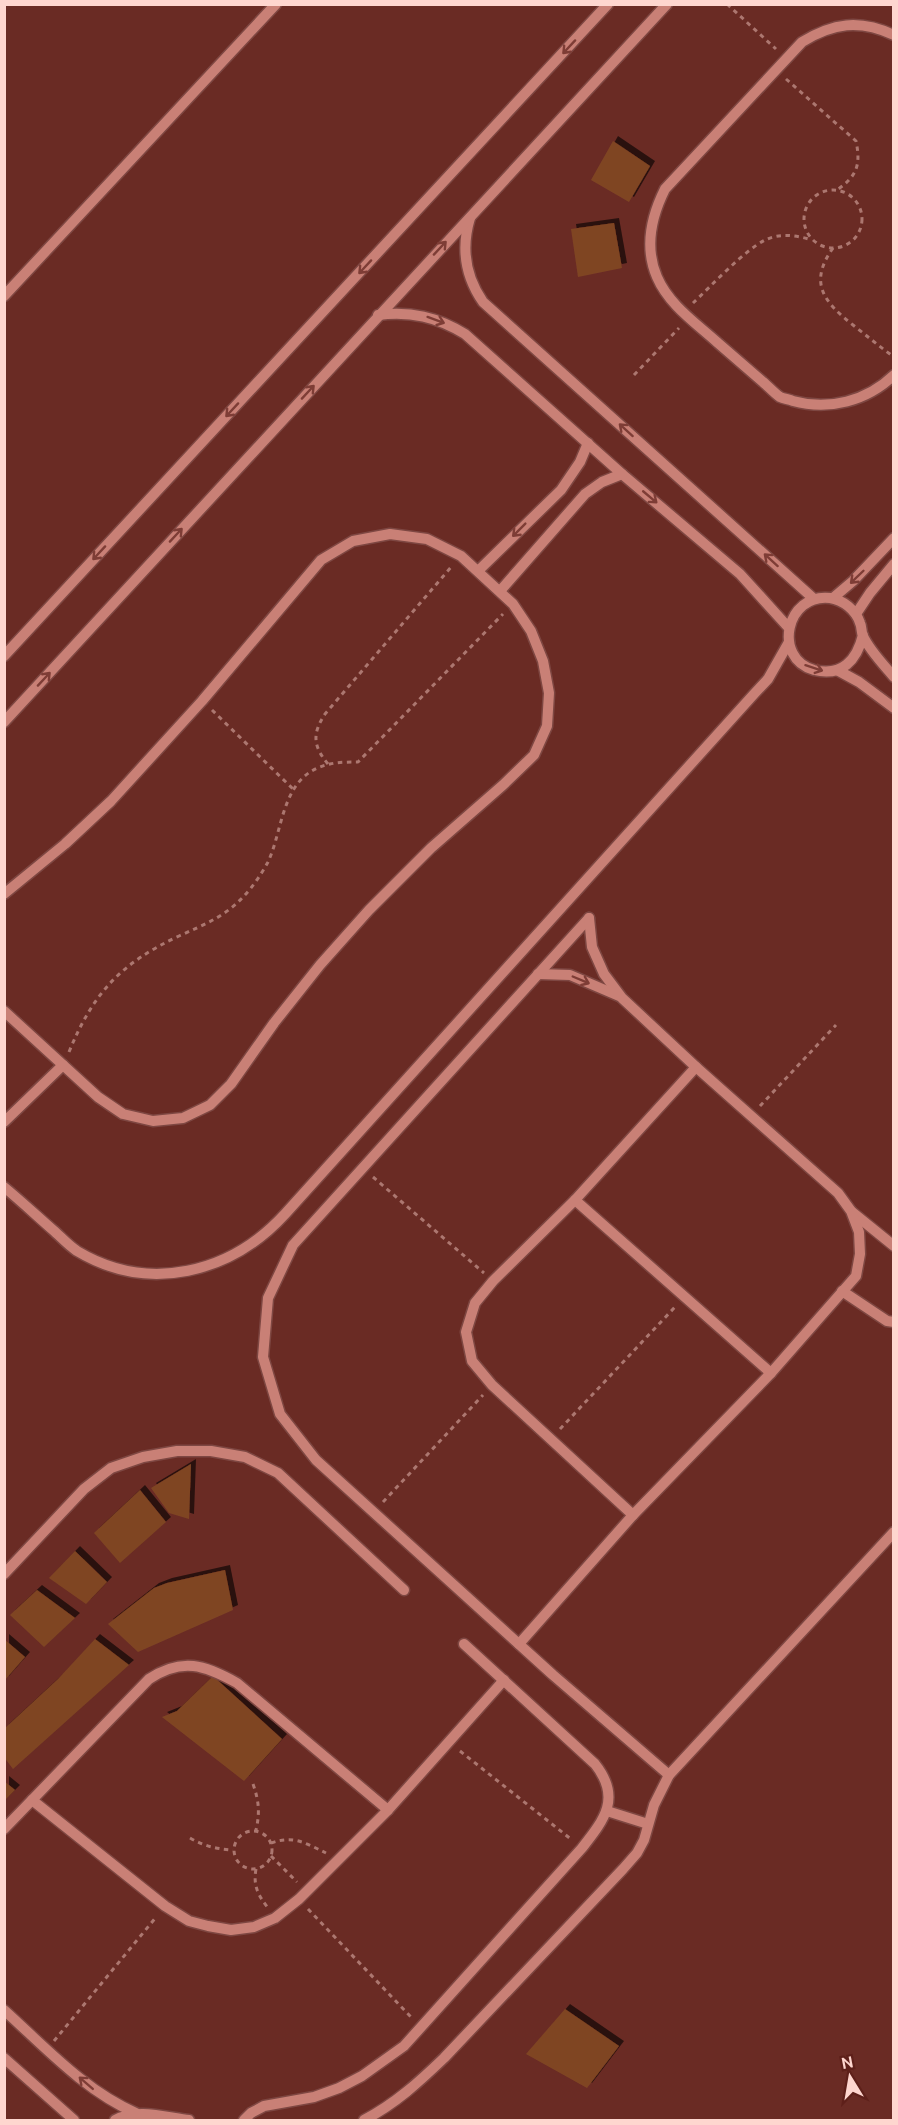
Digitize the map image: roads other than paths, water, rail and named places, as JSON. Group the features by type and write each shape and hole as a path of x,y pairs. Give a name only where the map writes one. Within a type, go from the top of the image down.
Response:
{"street":[{"path":"4,296 276,4"},
{"path":"4,656 608,4"},
{"path":"4,722 667,4"},
{"path":"894,35 880,28 859,25 839,26 819,32 802,42 665,189 655,210 650,231 651,254 656,276 667,296 780,397 806,404 834,405 860,398 884,385 894,375"},
{"path":"470,217 466,230 465,256 471,281 483,302 814,599"},
{"path":"378,315 426,316 465,334 622,474 740,574 788,627"},
{"path":"478,571 561,490 580,462 588,443"},
{"path":"500,591 585,494 602,482 622,474"},
{"path":"4,894 65,844 111,801 202,700 321,560 354,541 390,534 428,539 461,556 478,571 513,604 531,631 543,661 549,693 547,726 534,755 430,848 369,910 320,965 274,1023 231,1084 210,1105 183,1118 153,1121 123,1114 98,1097 4,1011"},
{"path":"832,598 853,581 893,540"},
{"path":"856,614 894,564"},
{"path":"862,635 859,650 850,662 837,670 822,672 807,668 795,657 789,642 788,627 793,615 802,605 814,599 832,598 846,604 856,614 862,635 876,657 894,677"},
{"path":"4,1187 75,1249 92,1259 129,1270 167,1274 206,1267 257,1241 293,1205 761,686 789,642"},
{"path":"837,670 859,682 894,708"},
{"path":"519,1644 633,1515 771,1373 856,1276 860,1254 859,1232 851,1211 838,1193 622,998 604,974 592,947 589,918 293,1245 268,1298 264,1357 280,1414 316,1460 519,1644 669,1775"},
{"path":"538,974 570,975 622,998"},
{"path":"4,1122 63,1065"},
{"path":"633,1515 492,1385 472,1362 466,1332 475,1303 494,1281 575,1200 696,1067"},
{"path":"575,1200 771,1373"},
{"path":"851,1211 894,1246"},
{"path":"842,1291 887,1321 894,1323"},
{"path":"4,1574 84,1489 111,1468 154,1455 177,1451 211,1451 245,1457 278,1473 404,1590"},
{"path":"364,2121 414,2088 623,1869 637,1853 644,1840 661,1789 669,1775 894,1532"},
{"path":"244,2121 251,2113 264,2106 314,2097 362,2076 404,2046 582,1848 607,1811 608,1791 601,1772 464,1644"},
{"path":"4,1829 149,1679 163,1669 182,1665 200,1666 217,1671 237,1683 388,1810"},
{"path":"32,1800 165,1906 189,1921 231,1930 254,1927 275,1918 303,1895 388,1810 504,1680"},
{"path":"607,1811 648,1824"},
{"path":"4,2010 102,2096 136,2113 189,2121"},
{"path":"4,2058 74,2121"},
{"path":"115,2121 136,2113"}]}
